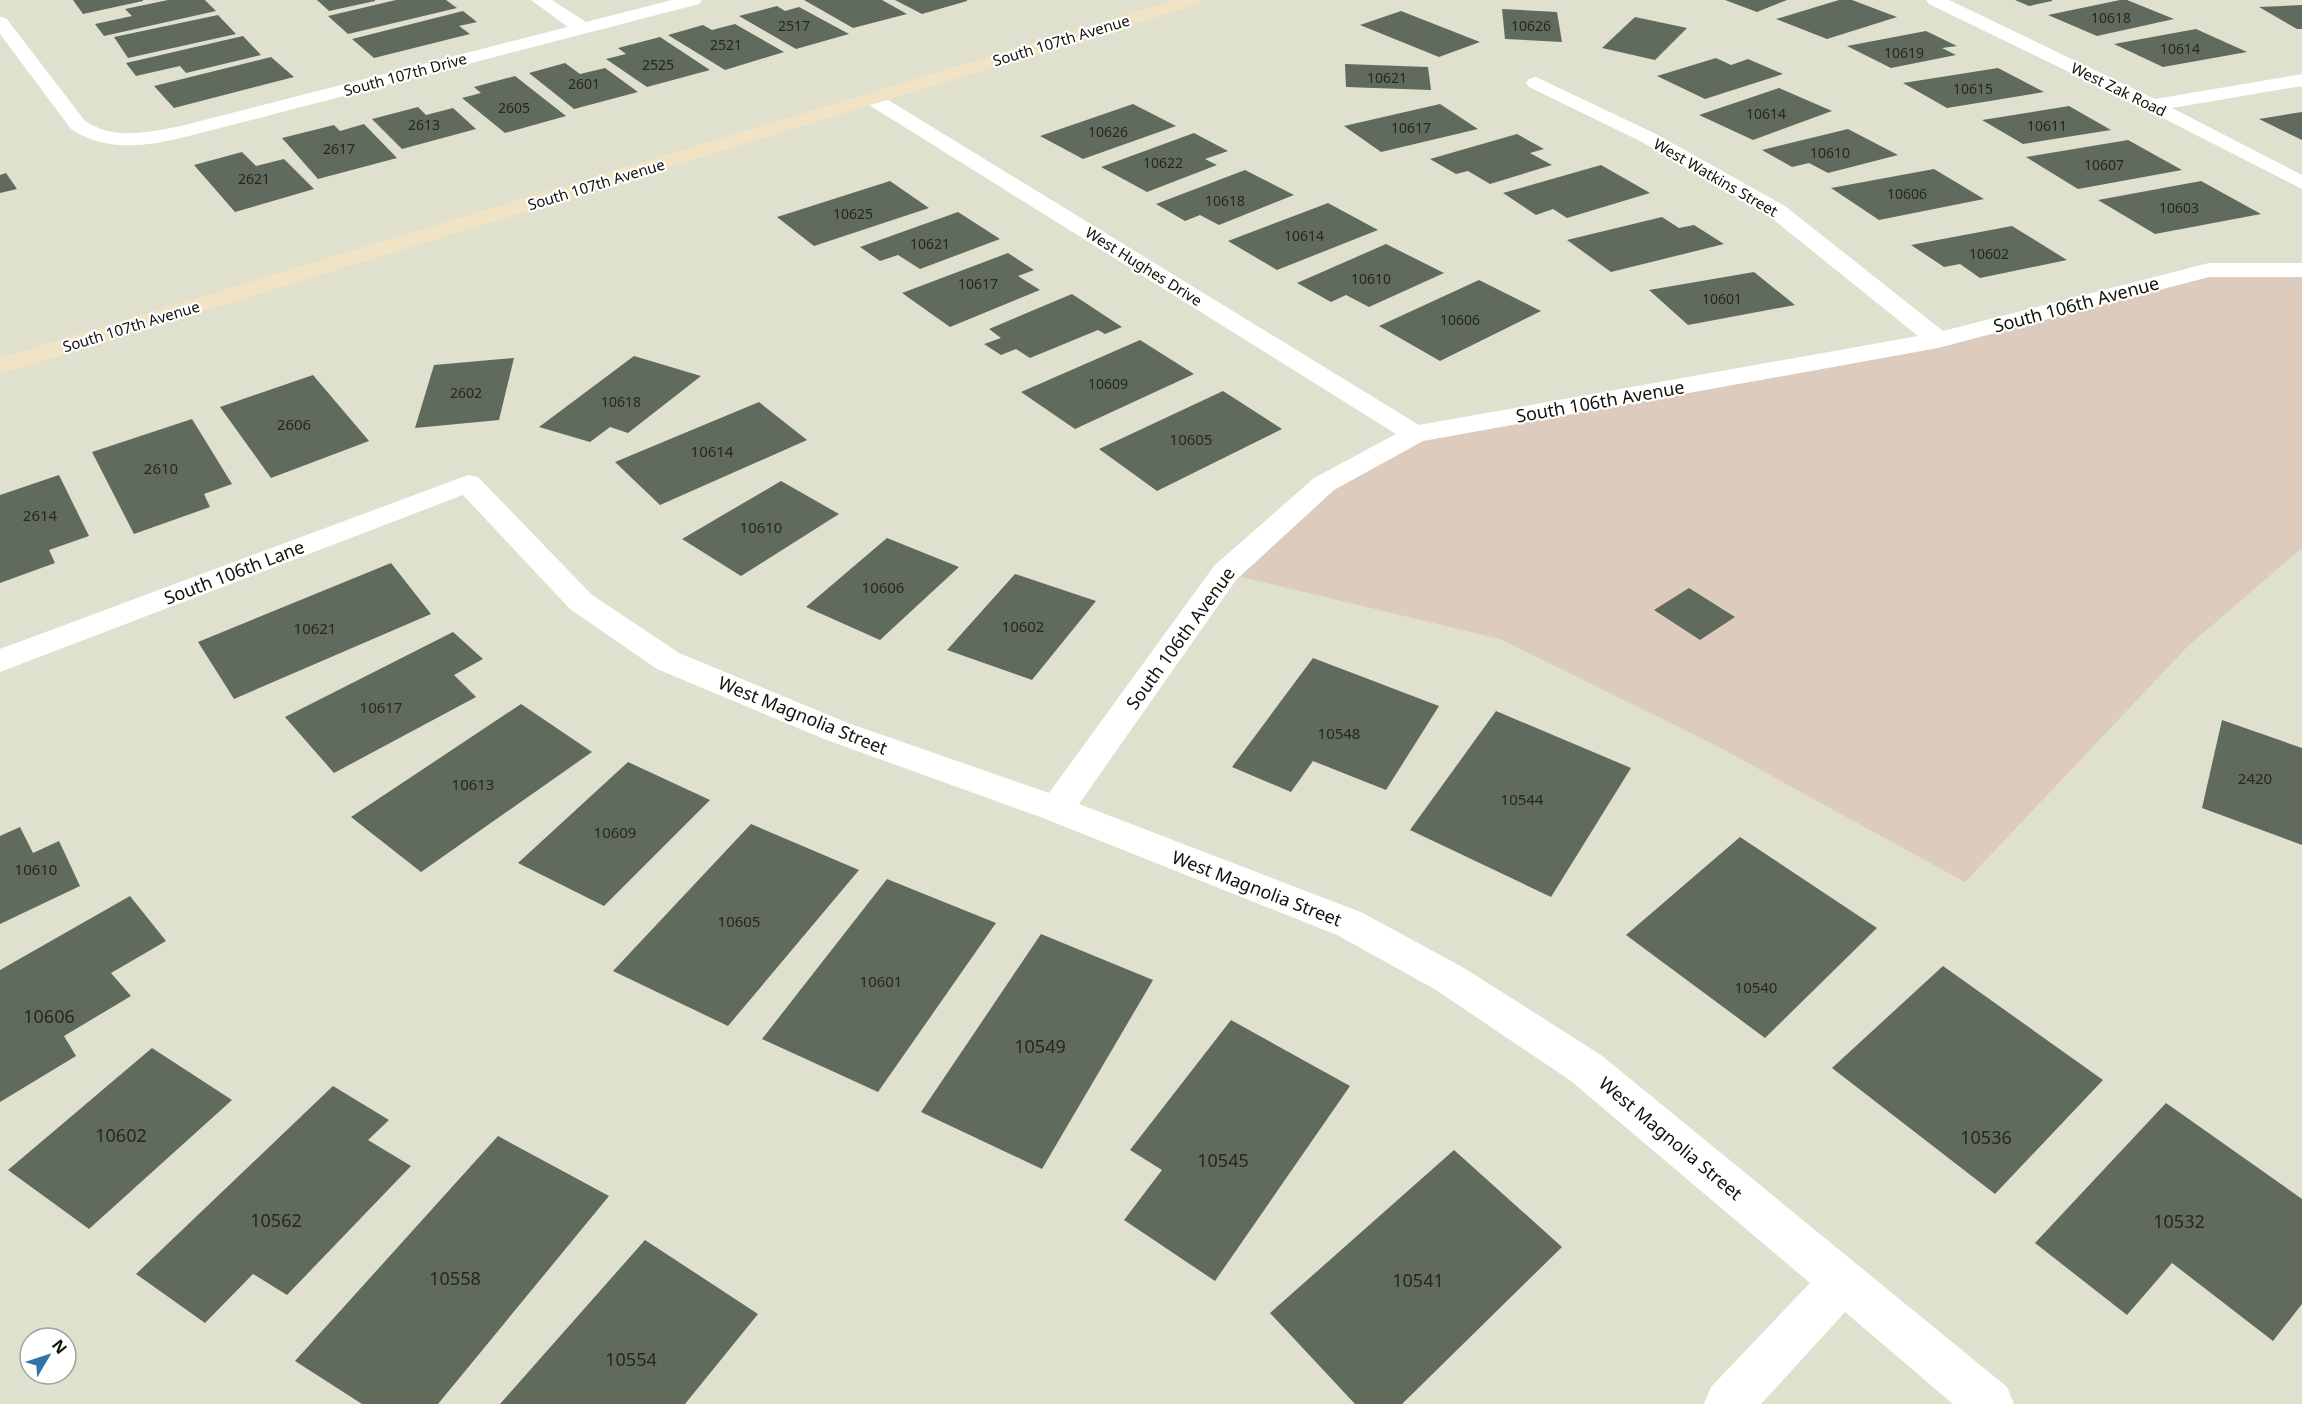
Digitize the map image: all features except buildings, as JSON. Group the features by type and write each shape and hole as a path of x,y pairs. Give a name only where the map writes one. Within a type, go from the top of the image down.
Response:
{"main road":[{"name":"South 107th Avenue","path":"0,366 1192,0"}],"street":[{"path":"540,0 582,28"},
{"name":"South 107th Drive","path":"0,22 78,125 100,137 137,140 182,132 693,0"},
{"name":"West Zak Road","path":"1935,0 2152,105 2302,183"},
{"path":"2152,105 2302,80"},
{"name":"West Watkins Street","path":"1536,83 1649,138 1777,211 1938,340"},
{"name":"West Hughes Drive","path":"873,99 1415,434"},
{"name":"South 106th Avenue","path":"1056,809 1225,573 1324,484 1415,434 1938,340 2209,270 2302,270"},
{"name":"West Magnolia Street","path":"468,483 581,602 668,661 836,731 1056,809 1350,924 1450,979 1586,1068 1990,1404"},
{"name":"South 106th Lane","path":"0,661 468,483"},
{"path":"1728,1404 1843,1281"}],"shaded area":[{"path":"2209,270 2302,270 2302,548 2188,646 1965,882 1717,746 1500,639 1225,573 1324,484 1415,434 1938,340"}]}
